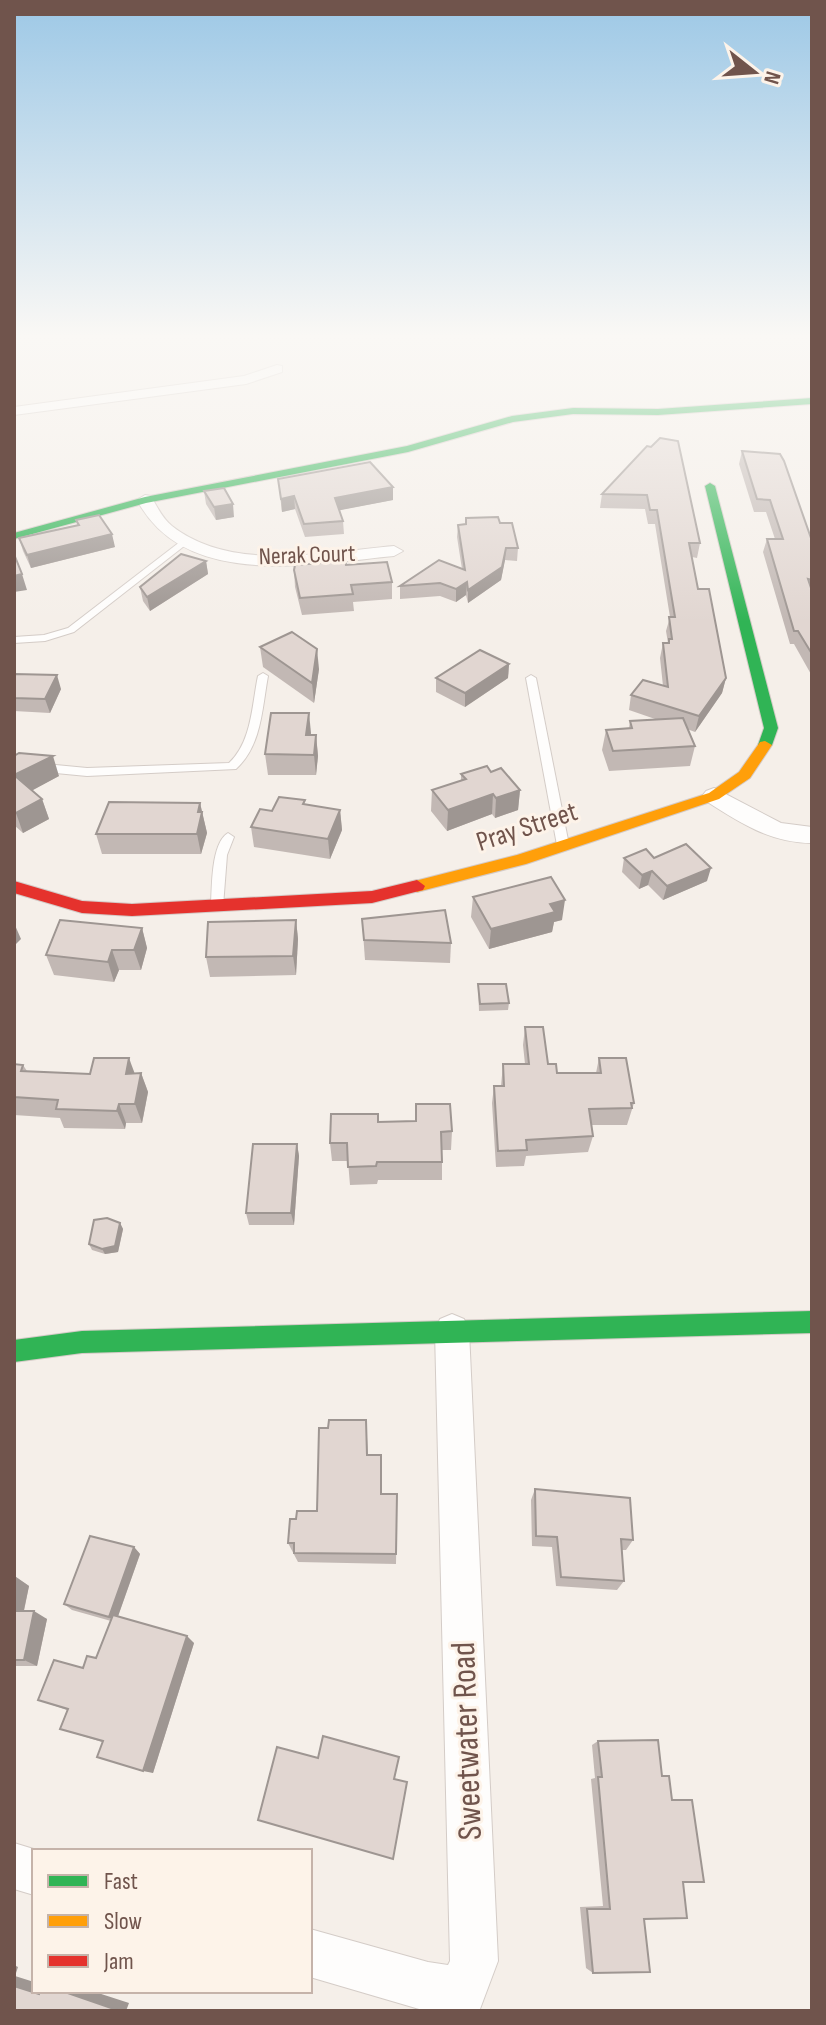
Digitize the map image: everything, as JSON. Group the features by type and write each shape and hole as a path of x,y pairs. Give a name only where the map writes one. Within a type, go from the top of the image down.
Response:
{"street":[{"path":"14,536 145,500 408,449 465,432"},
{"name":"Pray Street","path":"14,887 82,907 132,910 372,897 453,879 563,845 714,796 735,784 758,763 771,728 710,486"},
{"name":"Nerak Court","path":"145,500 160,525 185,541 215,553 278,560 394,551"},
{"path":"714,796 776,833 790,837 812,835"},
{"path":"14,1351 82,1342 812,1322"},
{"name":"Sweetwater Road","path":"312,1954 428,1987 463,1992 474,1961 452,1331"}],"lane":[{"path":"14,640 45,638 71,630 185,541"},
{"path":"14,765 87,772 232,766 240,761 246,747 263,676"},
{"path":"531,678 563,845"},
{"path":"217,906 221,855 228,837"}],"building":[{"path":"660,438 678,441 700,543 689,543 698,589 709,589 726,678 699,716 631,695 643,680 668,687 663,643 669,643 672,639 669,617 675,617 657,510 650,510 647,495 602,494 647,446 651,447"},
{"path":"742,451 780,454 812,541 812,580 808,579 812,591 812,654 798,631 794,631 767,539 783,539 770,500 757,499"},
{"path":"370,462 393,487 335,498 343,521 304,524 294,496 281,499 278,479"},
{"path":"224,488 233,504 214,507 204,491"},
{"path":"99,515 112,534 27,555 19,538 79,525 76,520"},
{"path":"498,517 500,523 512,523 518,548 506,548 502,567 468,590 467,582 456,589 440,583 400,586 439,560 465,570 458,525 466,524 466,518"},
{"path":"14,554 22,574 14,576"},
{"path":"181,554 206,561 147,597 140,587"},
{"path":"345,558 346,565 387,562 392,582 351,585 353,594 300,598 295,565"},
{"path":"292,632 317,649 312,683 260,647"},
{"path":"480,650 509,664 465,693 436,678"},
{"path":"14,674 57,675 45,699 14,698"},
{"path":"271,713 309,713 306,735 316,735 314,755 265,754"},
{"path":"683,718 695,746 613,751 606,730 632,728 630,721"},
{"path":"19,753 53,756 14,775 14,756"},
{"path":"487,766 491,772 501,768 520,790 496,798 493,794 448,810 432,790 466,779 461,774"},
{"path":"14,775 42,799 16,813 14,811"},
{"path":"279,797 305,800 303,804 340,810 328,839 251,827 260,809 272,811"},
{"path":"109,802 200,803 198,812 202,812 197,834 96,834"},
{"path":"686,844 711,868 667,886 652,871 642,875 624,858 646,849 654,858"},
{"path":"551,877 565,900 550,904 555,912 491,929 473,897"},
{"path":"445,910 451,943 364,940 362,919"},
{"path":"60,920 142,928 134,950 112,950 108,962 46,955"},
{"path":"296,920 293,956 206,957 208,922"},
{"path":"478,984 506,984 509,1003 480,1004"},
{"path":"525,1027 543,1027 548,1064 556,1064 557,1073 601,1073 599,1058 626,1058 634,1103 631,1103 632,1108 589,1109 593,1136 526,1140 527,1150 498,1151 494,1086 504,1086 503,1064 529,1064"},
{"path":"94,1058 129,1058 126,1074 141,1073 135,1104 119,1104 117,1111 56,1109 58,1100 14,1097 14,1064 23,1065 21,1071 90,1074"},
{"path":"416,1104 450,1104 452,1131 441,1132 442,1162 377,1162 376,1166 348,1167 347,1143 330,1143 331,1114 378,1114 378,1122 416,1121"},
{"path":"253,1144 297,1144 291,1213 246,1213"},
{"path":"107,1218 120,1223 115,1246 102,1249 89,1244 94,1220"},
{"path":"329,1420 366,1420 367,1455 381,1455 381,1494 397,1494 396,1554 294,1553 294,1543 288,1543 290,1519 296,1519 297,1511 317,1511 319,1428 328,1428"},
{"path":"535,1489 630,1498 633,1540 621,1539 624,1581 561,1577 557,1537 536,1536"},
{"path":"90,1536 134,1547 109,1617 64,1604"},
{"path":"14,1611 34,1611 24,1660 14,1660"},
{"path":"113,1615 187,1636 143,1771 97,1757 103,1741 60,1729 68,1709 38,1700 54,1660 83,1668 87,1656 96,1658"},
{"path":"323,1736 399,1757 394,1779 407,1782 393,1859 258,1820 277,1747 318,1758"},
{"path":"658,1740 662,1776 669,1776 672,1800 692,1800 704,1882 683,1882 687,1918 644,1919 650,1972 593,1973 587,1909 610,1909 598,1777 602,1777 598,1741"},
{"path":"14,1986 39,1994 68,1993 117,2010 117,2011 14,2011"}],"traffic: fast":[{"path":"14,536 145,500 408,449 465,432"},
{"path":"710,486 771,728 765,745"},
{"path":"14,1351 82,1342 812,1322"}],"traffic: slow":[{"path":"417,886 520,860 714,796 744,775 765,745"}],"traffic: jam":[{"path":"14,887 82,907 132,910 372,897 417,886"}]}
